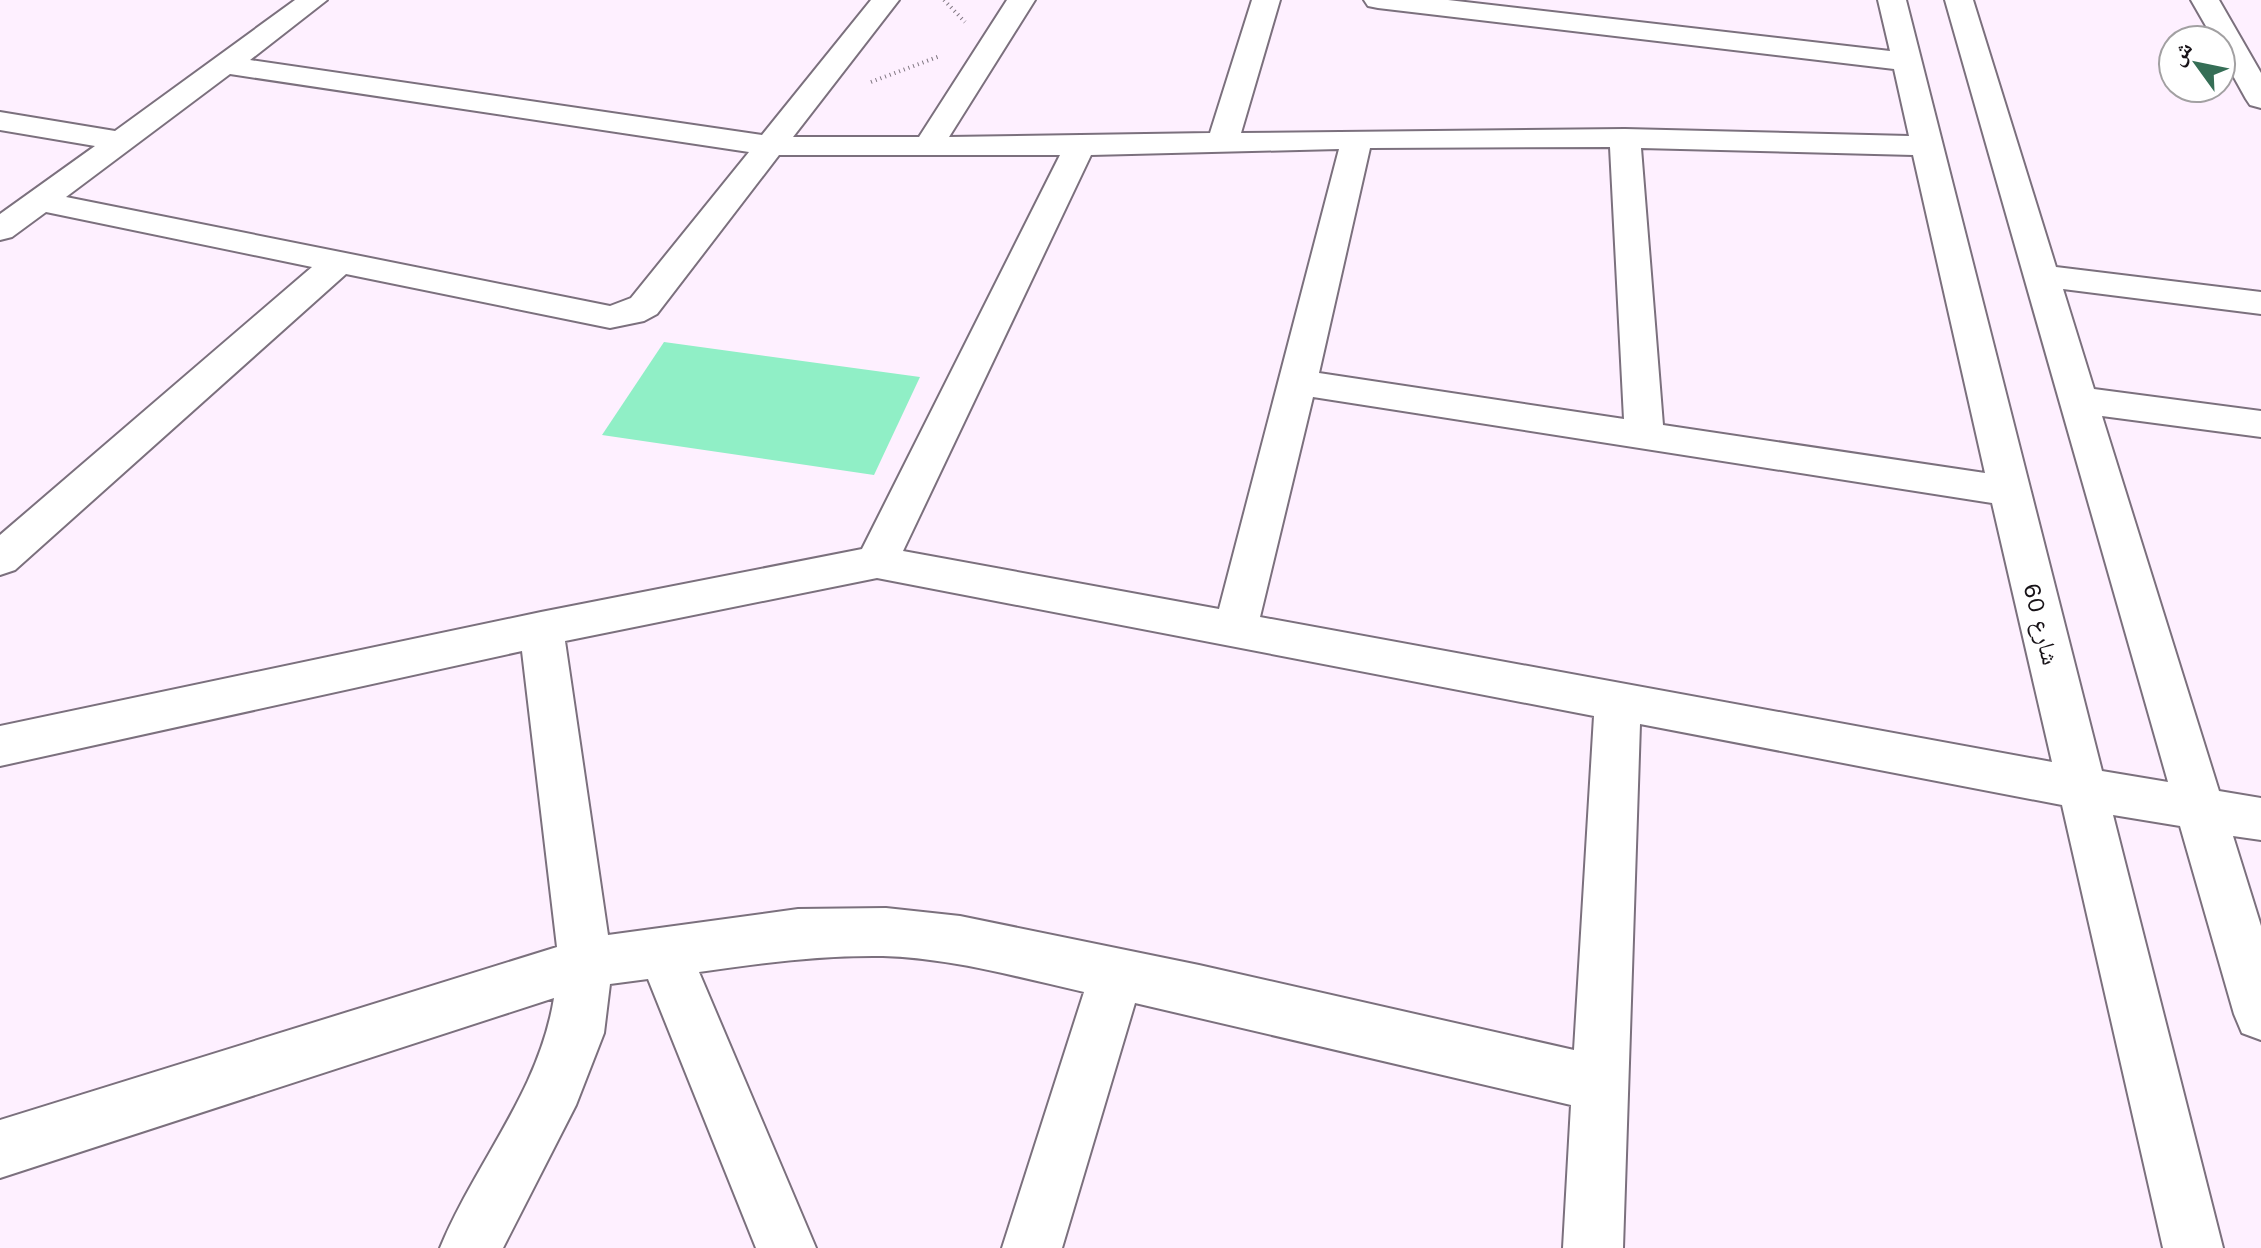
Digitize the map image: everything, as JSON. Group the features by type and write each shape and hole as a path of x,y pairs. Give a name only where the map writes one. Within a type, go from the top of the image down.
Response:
{"street":[{"path":"0,230 313,0"},
{"path":"40,201 610,317 631,313 644,306 885,0"},
{"path":"928,146 1021,0"},
{"path":"1223,142 1266,0"},
{"path":"1378,0 1906,62"},
{"name":"شارع 60","path":"1892,0 2193,1248"},
{"path":"1959,0 2261,1014"},
{"path":"2205,0 2261,99"},
{"path":"225,65 771,146 1080,146 1357,139 1625,138 1925,146"},
{"path":"0,121 122,141"},
{"path":"1625,138 1644,435"},
{"path":"1235,630 1357,139"},
{"path":"877,562 1080,146"},
{"path":"0,559 340,261"},
{"path":"2040,276 2261,303"},
{"path":"1298,382 2008,491"},
{"path":"2077,400 2261,424"},
{"path":"0,746 541,629 877,562 2084,789 2261,819"},
{"path":"470,1248 548,1105 576,1033 586,963 541,629"},
{"path":"1593,1248 1618,701"},
{"path":"0,1149 586,963 798,933 886,932 960,940 1600,1084"},
{"path":"664,952 786,1248"},
{"path":"1032,1248 1117,973"}],"path":[{"path":"944,0 965,22"},
{"path":"866,83 945,55"}],"green space":[{"path":"664,342 920,377 874,475 602,435"}]}
